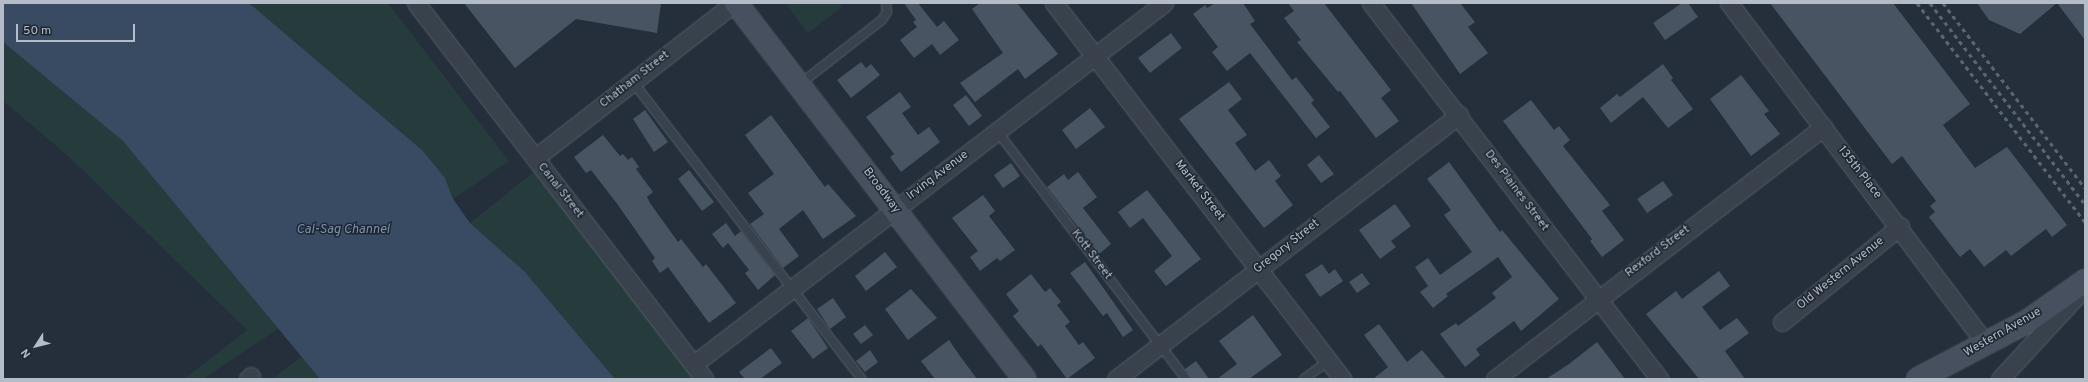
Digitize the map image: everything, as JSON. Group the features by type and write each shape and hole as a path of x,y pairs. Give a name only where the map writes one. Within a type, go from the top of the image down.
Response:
{"street":[{"name":"Canal Street","path":"416,3 705,379"},
{"name":"Chatham Street","path":"535,158 735,3"},
{"name":"Broadway","path":"735,3 799,84 1025,379"},
{"name":"Market Street","path":"1054,3 1343,379"},
{"name":"Irving Avenue","path":"694,364 1164,3"},
{"name":"Des Plaines Street","path":"1371,3 1660,379"},
{"name":"135th Place","path":"1728,3 1900,226 1987,345"},
{"name":"Gregory Street","path":"1116,379 1458,115"},
{"name":"Rexford Street","path":"1495,379 1598,298 1824,127"},
{"name":"Old Western Avenue","path":"1782,322 1900,226"},
{"name":"Western Avenue","path":"1918,379 1987,345 2028,321 2085,281"},
{"path":"2000,379 2085,287"}],"lane":[{"path":"799,84 882,20 887,12 886,3"},
{"path":"633,82 862,379"},
{"name":"Kott Street","path":"997,131 1186,379"},
{"path":"1304,379 1329,360"}],"green space":[{"path":"249,3 388,3 509,161 453,199 445,178 423,151"},
{"path":"839,3 842,7 808,33 786,4"},
{"path":"3,42 123,141 279,328 203,379 184,379 247,330 67,155 3,101"},
{"path":"535,171 694,379 615,379 525,272 470,223"},
{"path":"302,356 320,379 272,379"}],"water":[{"name":"Cal-Sag Channel","path":"3,3 249,3 423,151 445,178 453,199 470,223 525,272 615,379 320,379 123,141 3,42"}],"building":[{"path":"464,3 661,3 657,33 576,19 515,68"},
{"path":"904,3 918,3 937,27 944,21 959,40 940,55 932,44 914,58 900,40 917,27 913,22 916,20"},
{"path":"980,3 1017,3 1058,54 1025,79 1018,69 975,102 960,83 1003,53 972,9"},
{"path":"1215,3 1243,3 1255,21 1250,24 1292,80 1296,77 1314,100 1311,103 1330,127 1316,138 1250,53 1227,71 1212,52 1218,47 1193,14 1205,5 1207,8"},
{"path":"1288,3 1324,3 1391,90 1381,98 1399,121 1376,138 1340,91 1338,92 1297,42 1301,40 1284,18 1294,11"},
{"path":"1411,3 1460,3 1475,22 1468,27 1488,53 1460,74"},
{"path":"1682,3 1688,3 1698,17 1665,40 1653,23"},
{"path":"1770,3 1893,3 1970,104 1943,125 1975,168 2007,147 2067,225 2052,237 2046,229 2011,256 2006,250 1984,267 1970,249 1960,257 1929,217 1935,212 1930,206 1936,201 1902,156 1892,164"},
{"path":"1977,3 2057,3 2020,34 1989,20"},
{"path":"2057,3 2085,3 2085,40"},
{"path":"1171,33 1182,48 1150,73 1138,58"},
{"path":"861,62 866,68 871,64 880,75 851,98 837,80"},
{"path":"1663,64 1673,78 1671,80 1693,109 1668,128 1643,97 1611,123 1600,108 1617,94 1620,97"},
{"path":"1741,75 1769,111 1764,114 1780,134 1751,156 1710,99"},
{"path":"1229,82 1242,99 1228,110 1247,135 1235,143 1255,171 1269,160 1281,176 1275,181 1293,205 1264,228 1179,119"},
{"path":"900,92 911,107 902,113 918,135 929,127 940,142 901,172 890,157 894,154 866,117"},
{"path":"966,95 982,116 969,126 953,105"},
{"path":"1531,100 1554,130 1559,126 1570,140 1563,146 1610,205 1602,211 1624,240 1602,257 1590,241 1592,239 1503,121"},
{"path":"1090,108 1105,127 1076,149 1062,130"},
{"path":"645,110 668,142 654,152 633,119"},
{"path":"771,115 825,187 828,184 856,216 823,239 803,210 779,229 799,256 783,268 750,224 764,214 748,193 774,174 745,135"},
{"path":"603,135 620,156 623,154 628,160 632,157 639,167 636,169 653,192 647,197 650,203 678,242 681,239 703,267 706,264 736,303 709,323 668,267 660,273 652,261 655,258 618,205 591,170 586,173 574,157"},
{"path":"1319,155 1334,174 1321,183 1307,165"},
{"path":"1449,162 1500,232 1502,230 1559,299 1521,331 1514,321 1476,349 1480,355 1465,367 1440,334 1456,323 1458,326 1496,298 1492,293 1512,277 1498,257 1446,294 1448,296 1433,308 1420,292 1428,286 1415,267 1428,258 1440,275 1472,252 1444,215 1451,210 1427,179"},
{"path":"1011,163 1020,176 1003,188 994,175"},
{"path":"689,170 714,202 702,211 678,179"},
{"path":"1078,172 1097,197 1083,208 1111,244 1099,254 1047,187 1064,174 1068,180"},
{"path":"1663,181 1673,195 1647,213 1637,199"},
{"path":"1147,190 1201,259 1166,286 1154,271 1172,256 1143,218 1130,228 1118,212"},
{"path":"983,195 995,211 989,216 1015,250 1000,261 997,258 980,271 970,257 978,251 952,218"},
{"path":"1395,204 1411,226 1391,241 1396,247 1380,259 1359,230"},
{"path":"726,223 735,236 741,231 775,275 758,290 745,273 749,270 728,243 723,248 712,234"},
{"path":"885,252 897,267 866,291 855,276"},
{"path":"1085,262 1133,330 1123,337 1107,313 1103,316 1070,273"},
{"path":"1322,264 1329,274 1335,269 1343,281 1320,297 1305,275"},
{"path":"1719,271 1730,286 1702,307 1720,330 1737,318 1749,333 1725,351 1745,379 1699,379 1646,314 1676,291 1682,299"},
{"path":"1362,273 1370,284 1357,293 1349,282"},
{"path":"1031,274 1045,292 1050,288 1061,302 1057,305 1070,322 1065,326 1079,345 1083,342 1095,358 1067,379 1041,344 1038,347 1013,316 1019,311 1006,294"},
{"path":"911,289 937,318 908,340 885,309"},
{"path":"833,298 846,317 830,329 817,309"},
{"path":"1253,315 1282,355 1249,379 1217,379 1237,364 1219,341"},
{"path":"808,318 828,348 813,359 791,331"},
{"path":"1379,324 1407,362 1422,350 1446,379 1373,379 1388,367 1364,335"},
{"path":"865,325 873,335 861,344 853,334"},
{"path":"949,340 977,379 935,379 921,361"},
{"path":"1597,342 1625,379 1546,379 1569,364"},
{"path":"771,348 782,363 760,379 745,379 739,372"},
{"path":"870,350 878,362 865,372 856,361"},
{"path":"1196,361 1209,379 1191,378 1185,369"}],"railway":[{"path":"1917,3 2085,222"},
{"path":"1930,3 2085,204"},
{"path":"1943,3 2085,188"}]}
